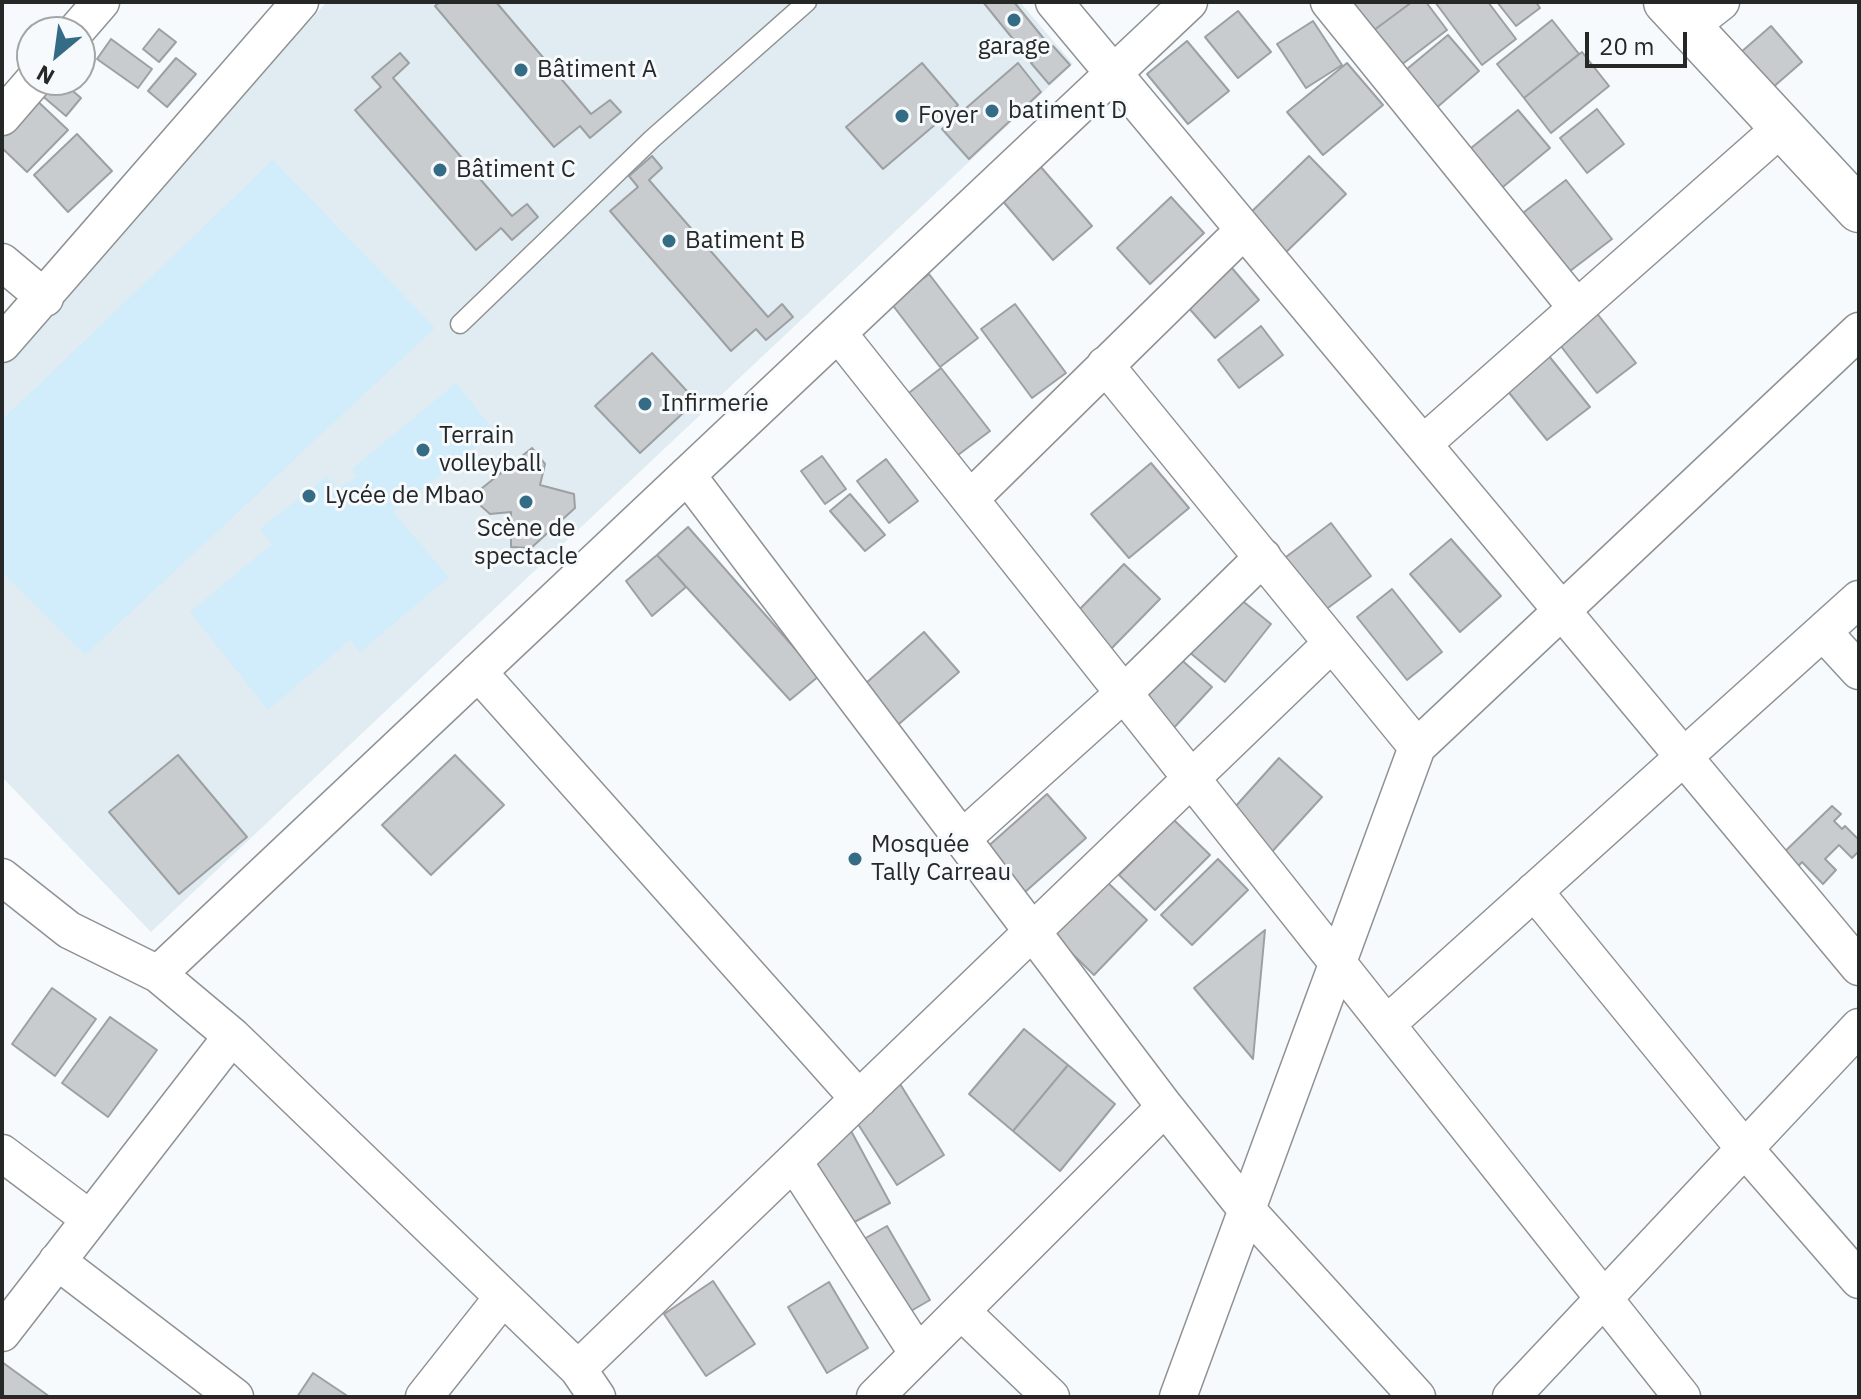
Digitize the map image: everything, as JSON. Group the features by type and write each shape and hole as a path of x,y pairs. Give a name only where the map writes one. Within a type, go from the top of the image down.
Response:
{"street":[{"path":"2,344 300,2"},
{"path":"1054,2 1859,967"},
{"path":"158,974 1189,2"},
{"path":"1329,2 1576,307"},
{"path":"1692,10 1782,127 1859,210"},
{"path":"2,117 20,96"},
{"path":"1423,444 1782,127"},
{"path":"970,499 1244,230"},
{"path":"2,262 45,298"},
{"path":"1178,1397 1417,747 1859,331"},
{"path":"838,333 1682,1397"},
{"path":"1105,365 1417,747"},
{"path":"687,475 964,837 1165,1107 1247,1210 1417,1397"},
{"path":"964,837 1124,693 1263,557"},
{"path":"1387,1024 1859,599"},
{"path":"1823,632 1859,671"},
{"path":"2,877 69,930 158,974 232,1036 588,1383 794,1162 1332,643"},
{"path":"478,672 859,1099"},
{"path":"1534,891 1744,1148 1859,1280"},
{"path":"1511,1397 1859,1027"},
{"path":"2,1333 232,1036"},
{"path":"875,1397 1165,1107"},
{"path":"2,1153 90,1219"},
{"path":"794,1162 918,1354"},
{"path":"57,1261 235,1397"},
{"path":"424,1397 503,1297"},
{"path":"961,1311 1051,1397"}],"lane":[{"path":"460,324 652,139 807,2"}],"shaded area":[{"name":"Lycée de Mbao","path":"327,2 1020,2 1073,64 151,932 2,777 2,354"},
{"path":"273,160 435,328 85,655 2,572 2,420"},
{"path":"456,383 495,432 393,512 449,577 360,652 350,640 268,710 190,612 272,544 260,529 327,476 338,489 357,476 352,469"}],"building":[{"name":"Bâtiment A","path":"440,2 496,2 591,114 610,100 621,112 590,138 580,126 554,147 435,6"},
{"name":"garage","path":"983,2 1014,2 1044,39 1026,55"},
{"path":"1334,2 1412,2 1362,39"},
{"path":"1412,2 1426,2 1447,30 1388,75 1362,39"},
{"path":"1435,2 1488,2 1516,39 1482,65"},
{"path":"1497,2 1536,2 1540,8 1516,26"},
{"path":"1238,11 1271,52 1238,78 1205,37"},
{"path":"1552,20 1579,54 1524,98 1497,64"},
{"path":"1313,21 1342,65 1306,88 1277,44"},
{"path":"1771,26 1802,62 1771,89 1740,53"},
{"path":"159,29 176,42 159,62 143,49"},
{"path":"1448,35 1479,71 1427,116 1395,79"},
{"path":"111,39 152,69 138,88 97,59"},
{"path":"1187,41 1229,91 1188,124 1147,74"},
{"name":"garage","path":"1053,46 1070,65 1049,84 1031,63"},
{"path":"1582,52 1609,86 1551,133 1524,98"},
{"name":"Bâtiment C","path":"400,53 409,63 393,78 512,216 527,204 538,217 512,240 501,228 476,250 355,110 381,87 372,77"},
{"path":"176,58 196,74 167,107 148,91"},
{"name":"Foyer","path":"922,63 958,105 883,169 846,127"},
{"name":"batiment D","path":"1018,63 1041,92 969,159 942,129"},
{"path":"1347,63 1383,105 1323,155 1287,112"},
{"path":"32,96 68,130 27,172 2,148 2,125"},
{"path":"42,96 79,96 81,98 66,116"},
{"path":"1597,109 1624,144 1587,173 1560,138"},
{"path":"1518,110 1550,148 1492,196 1460,157"},
{"path":"77,134 112,171 68,212 34,175"},
{"name":"Batiment B","path":"652,156 662,168 649,180 768,317 782,304 793,317 766,340 756,329 731,351 610,211 638,187 629,176"},
{"path":"1309,156 1346,194 1281,257 1244,219"},
{"path":"1040,166 1092,226 1053,260 1001,199"},
{"path":"1566,180 1612,239 1557,281 1511,222"},
{"path":"1171,197 1204,233 1150,284 1117,248"},
{"path":"1226,261 1259,300 1215,338 1181,299"},
{"path":"929,274 978,338 940,367 891,303"},
{"path":"1588,302 1636,363 1597,393 1550,332"},
{"path":"1015,304 1066,373 1032,398 981,329"},
{"path":"1261,326 1283,355 1239,388 1218,360"},
{"path":"1540,345 1590,407 1547,440 1498,379"},
{"name":"Infirmerie","path":"652,353 696,401 640,453 595,406"},
{"path":"941,368 990,431 950,461 901,399"},
{"name":"Scène de spectacle","path":"532,448 545,464 540,485 574,494 575,508 531,548 511,547 511,512 490,514 471,497"},
{"path":"822,456 846,489 825,504 801,471"},
{"path":"886,459 918,501 889,523 857,481"},
{"path":"1151,463 1189,508 1129,558 1091,514"},
{"path":"850,494 885,535 865,551 830,511"},
{"path":"1331,523 1371,576 1317,616 1278,563"},
{"path":"688,527 819,676 790,700 657,555"},
{"path":"1451,539 1501,596 1460,632 1410,574"},
{"path":"657,555 686,587 652,616 626,581"},
{"path":"1124,564 1160,599 1109,651 1073,616"},
{"path":"1392,589 1442,652 1407,680 1357,617"},
{"path":"1234,594 1271,624 1225,682 1188,651"},
{"path":"924,632 959,672 892,730 857,691"},
{"path":"1176,655 1212,687 1169,733 1134,701"},
{"path":"178,755 247,837 179,894 109,812"},
{"path":"455,755 504,805 431,875 382,825"},
{"path":"1279,758 1322,797 1269,855 1226,817"},
{"path":"1047,794 1086,838 1025,892 985,849"},
{"path":"1832,806 1841,814 1834,821 1842,829 1845,826 1859,840 1859,851 1852,858 1839,845 1825,859 1836,870 1823,884 1802,862 1791,874 1776,860"},
{"path":"1174,820 1210,855 1155,910 1119,875"},
{"path":"1218,859 1248,890 1192,945 1161,915"},
{"path":"1105,880 1147,920 1094,975 1052,934"},
{"path":"1265,930 1253,1059 1194,988"},
{"path":"52,988 96,1019 55,1076 12,1044"},
{"path":"110,1017 157,1050 108,1117 62,1083"},
{"path":"1024,1029 1068,1065 1013,1131 969,1094"},
{"path":"1068,1065 1115,1104 1060,1171 1013,1131"},
{"path":"897,1079 944,1155 897,1185 849,1110"},
{"path":"850,1129 890,1203 847,1226 808,1152"},
{"path":"887,1226 930,1300 897,1319 855,1244"},
{"path":"713,1281 755,1344 706,1376 664,1314"},
{"path":"829,1282 868,1348 827,1373 788,1307"},
{"path":"2,1362 50,1397 2,1397"},
{"path":"313,1373 349,1397 297,1397"}],"place":[{"name":"garage","path":"1014,20"},
{"name":"Bâtiment A","path":"521,70"},
{"name":"batiment D","path":"992,111"},
{"name":"Foyer","path":"902,116"},
{"name":"Bâtiment C","path":"440,170"},
{"name":"Batiment B","path":"669,241"},
{"name":"Infirmerie","path":"645,404"},
{"name":"Terrain volleyball","path":"423,450"},
{"name":"Lycée de Mbao","path":"309,496"},
{"name":"Scène de spectacle","path":"526,502"},
{"name":"Mosquée Tally Carreau","path":"855,859"}]}
